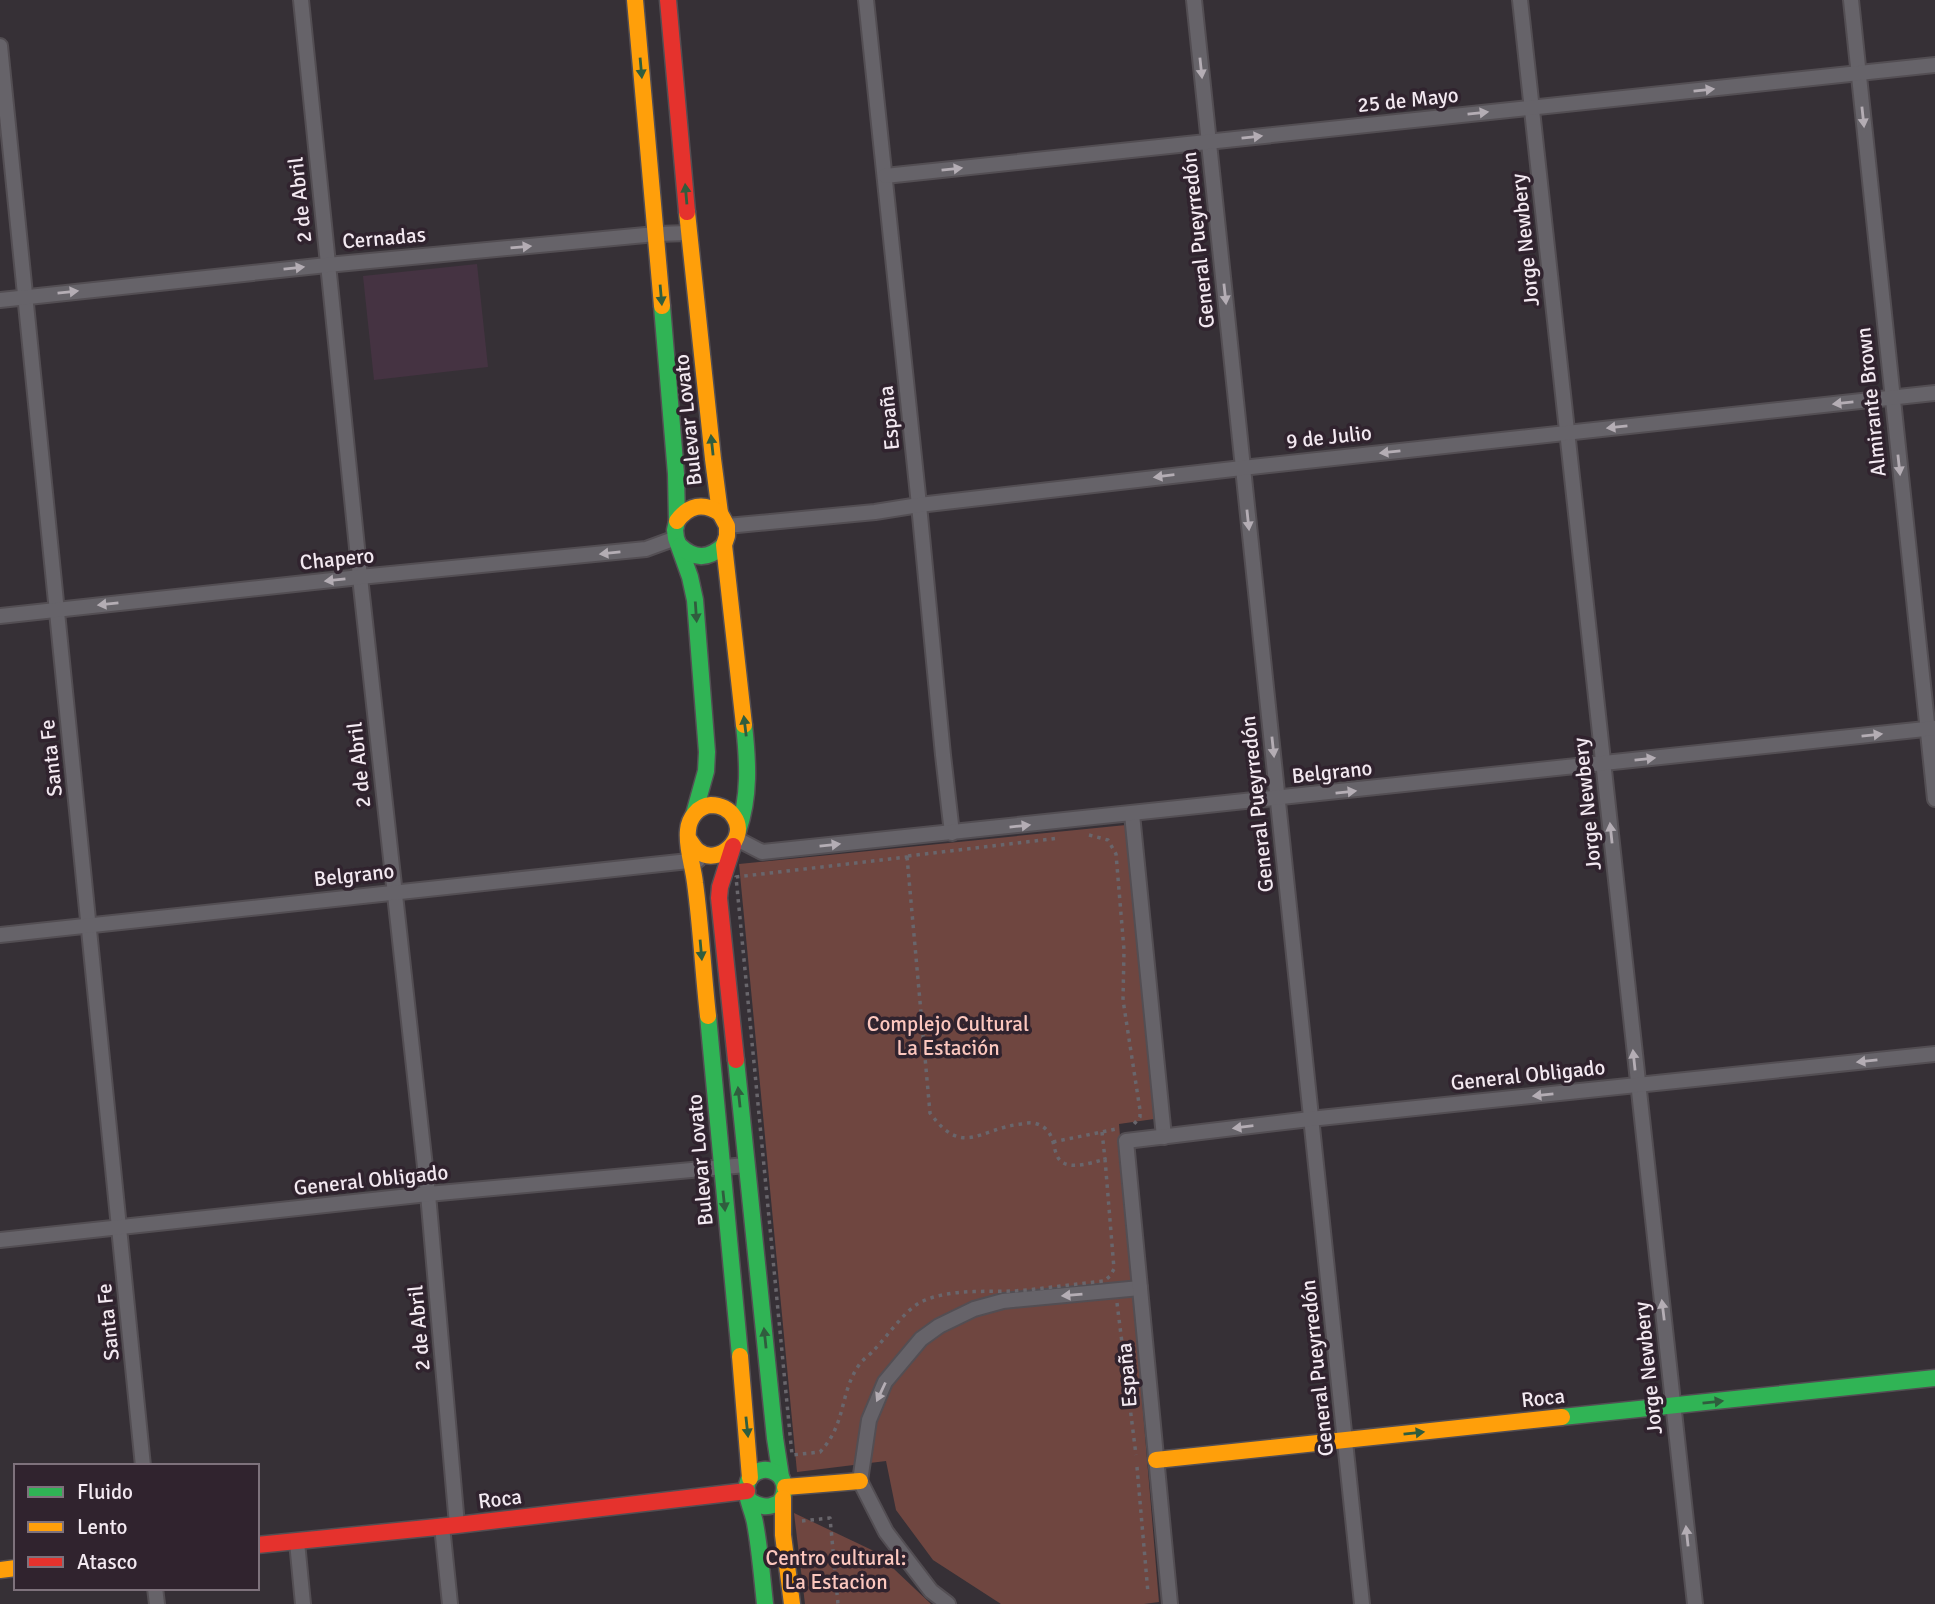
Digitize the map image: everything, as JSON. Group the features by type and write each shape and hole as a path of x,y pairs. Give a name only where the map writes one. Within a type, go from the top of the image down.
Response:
{"main road":[{"name":"Bulevar Lovato","path":"635,0 676,474 675,530 695,600 707,752 706,771 694,814"},
{"name":"Bulevar Lovato","path":"668,0 689,233 727,536 724,545 748,758 746,804 719,887 719,898 775,1438 783,1487 783,1535 792,1604"},
{"name":"9 de Julio","path":"677,521 688,508 696,505 713,508 724,519"},
{"path":"678,542 686,552 702,557 711,556 724,545"},
{"path":"709,805 725,809 732,814 736,839 727,852 712,856 697,851 688,838 687,830 694,814 709,805"},
{"name":"Bulevar Lovato","path":"688,838 748,1445 749,1490 765,1604"},
{"name":"Roca","path":"1156,1460 1935,1378"},
{"name":"Roca","path":"761,1470 775,1472 783,1487 774,1506 768,1508 757,1506 749,1490 755,1473 761,1470"},
{"name":"Roca","path":"783,1487 860,1481"},
{"name":"Roca","path":"259,1545 450,1526 749,1490"}],"street":[{"name":"2 de Abril","path":"301,0 360,577 428,1194 450,1526 450,1604"},
{"name":"España","path":"866,0 952,833"},
{"name":"General Pueyrredón","path":"1194,0 1363,1604"},
{"name":"Jorge Newbery","path":"1520,0 1695,1604"},
{"name":"Almirante Brown","path":"1851,0 1892,398 1931,729 1935,799"},
{"name":"Santa Fe","path":"0,46 143,1464"},
{"name":"25 de Mayo","path":"885,176 1935,65"},
{"name":"Cernadas","path":"0,300 327,265 689,233"},
{"name":"9 de Julio","path":"724,519 875,512 1242,468 1935,393"},
{"name":"Chapero","path":"0,615 646,549 678,542"},
{"name":"Belgrano","path":"736,839 762,852 1931,729"},
{"path":"1132,814 1164,1137"},
{"name":"Belgrano","path":"0,935 692,862 712,856"},
{"name":"General Obligado","path":"1126,1141 1310,1119 1935,1054"},
{"name":"España","path":"1126,1141 1170,1604"},
{"name":"General Obligado","path":"0,1240 428,1194 746,1165"},
{"path":"948,1604 931,1591 886,1532 860,1481 869,1420 885,1382 921,1339 939,1326 974,1309 1003,1301 1140,1288"},
{"path":"297,1542 303,1604"}],"path":[{"path":"1053,1142 1136,1124 1140,1117 1123,1000 1124,950 1116,854 1108,840 1091,835 1077,836"},
{"path":"1064,838 736,877 792,1455 820,1452 830,1442 837,1429 846,1394 860,1364 920,1301 944,1294 1104,1281 1110,1276 1114,1269 1102,1132"},
{"path":"903,857 907,857 929,1113 941,1128 960,1139 1013,1125 1037,1124 1048,1132 1057,1159 1065,1165 1089,1164 1105,1159"},
{"path":"1118,1310 1134,1438 1148,1593"},
{"path":"800,1521 831,1518 838,1604"}],"shaded area":[{"path":"477,264 488,367 374,380 363,276"}],"green space":[{"name":"Complejo Cultural La Estación","path":"1126,825 1154,1119 1119,1124 1159,1602 1001,1604 933,1560 896,1510 886,1461 797,1472 739,864"},
{"name":"Centro cultural: La Estacion","path":"794,1513 876,1552 931,1604 805,1604"}],"traffic: fast":[{"path":"662,306 676,474 675,530 695,600 707,752 706,771 694,814"},
{"path":"680,546 691,554 702,556 713,553 724,545"},
{"path":"738,831 745,805 747,779 744,725"},
{"path":"708,1016 740,1356"},
{"path":"736,1060 781,1477"},
{"path":"1562,1417 1935,1378"},
{"path":"752,1502 766,1506 780,1502 784,1489 783,1480 777,1473 760,1471 750,1478 747,1485 757,1533 765,1604"}],"traffic: slow":[{"path":"635,0 662,306"},
{"path":"687,212 713,459 720,513 727,526 724,545 744,725"},
{"path":"677,521 686,511 702,506 720,513"},
{"path":"688,838 694,847 698,851 706,855 722,853 734,841 738,825 727,810 711,805 695,813 688,830 688,843 699,916 708,1016"},
{"path":"740,1356 750,1478"},
{"path":"1156,1460 1562,1417"},
{"path":"785,1487 860,1481"},
{"path":"783,1498 783,1535 792,1604"},
{"path":"0,1570 14,1568"}],"traffic: jam":[{"path":"668,0 687,212"},
{"path":"733,846 719,898 736,1060"},
{"path":"259,1545 747,1491"}]}
